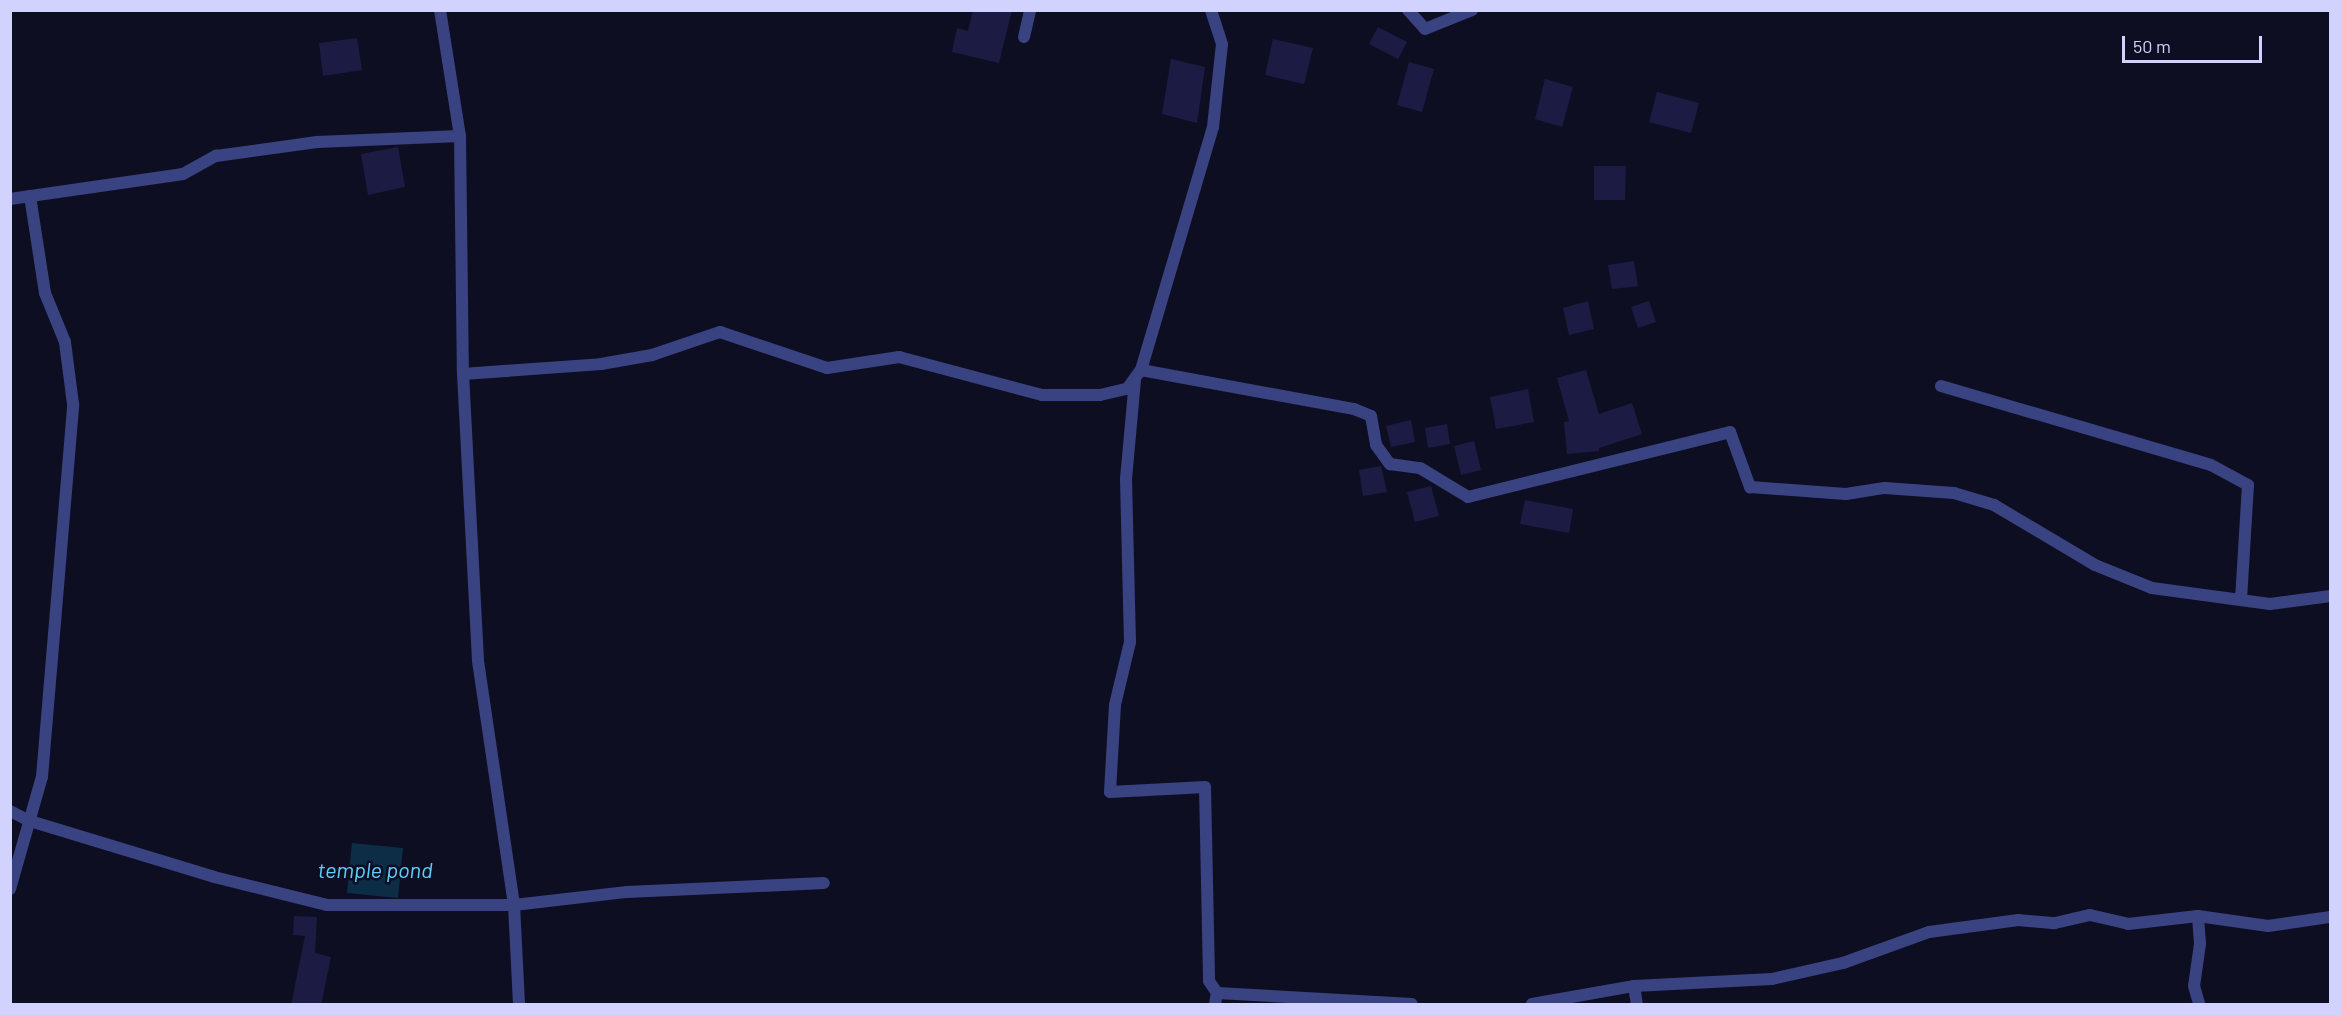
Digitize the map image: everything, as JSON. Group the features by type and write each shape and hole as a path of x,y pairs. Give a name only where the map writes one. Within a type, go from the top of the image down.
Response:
{"street":[{"path":"440,10 460,136 463,374 478,661 514,904 519,1005"},
{"path":"1024,37 1030,10"},
{"path":"1211,10 1222,44 1213,127 1138,374 1126,479 1130,642 1115,705 1110,792 1204,787 1209,981 1216,999 1412,1005"},
{"path":"1408,10 1425,29 1472,10"},
{"path":"10,200 183,174 216,156 316,142 460,136"},
{"path":"10,889 42,777 73,404 65,342 45,293 30,196"},
{"path":"463,374 601,364 652,355 720,332 827,368 898,357 1042,395 1100,395 1127,389 1138,374"},
{"path":"1138,374 1354,409 1371,416 1376,445 1390,464 1420,468 1468,497 1730,432 1750,487 1846,494 1885,488 1954,493 1994,505 2095,565 2152,588 2270,604 2331,596"},
{"path":"1941,386 2211,465 2248,485 2241,600"},
{"path":"10,811 30,821 214,877 327,905 514,904 627,892 824,883"},
{"path":"1532,1005 1634,986 1772,979 1843,963 1929,932 2018,920 2055,923 2090,915 2128,924 2198,916 2268,926 2331,917"},
{"path":"2198,916 2200,944 2194,986 2199,1005"},
{"path":"1634,986 1637,1005"}],"water":[{"name":"temple pond","path":"352,843 403,848 398,898 347,893"}],"building":[{"path":"973,10 1012,10 999,63 952,52 957,28 968,31"},
{"path":"1378,27 1407,42 1398,59 1369,44"},
{"path":"357,38 362,70 323,76 319,43"},
{"path":"1273,39 1313,48 1304,84 1265,75"},
{"path":"1171,59 1205,67 1197,123 1162,114"},
{"path":"1409,62 1434,69 1422,112 1397,105"},
{"path":"1545,79 1573,87 1562,127 1535,119"},
{"path":"1657,92 1699,103 1691,133 1649,122"},
{"path":"398,147 405,187 368,195 361,154"},
{"path":"1594,166 1626,166 1625,200 1594,200"},
{"path":"1634,261 1638,286 1612,289 1608,265"},
{"path":"1588,301 1594,329 1569,335 1563,308"},
{"path":"1649,301 1656,322 1638,328 1631,307"},
{"path":"1586,370 1599,414 1632,403 1642,434 1599,448 1599,451 1567,454 1564,422 1569,421 1557,378"},
{"path":"1528,389 1534,422 1496,429 1490,397"},
{"path":"1411,420 1415,442 1391,447 1386,426"},
{"path":"1447,424 1450,444 1428,448 1425,428"},
{"path":"1474,441 1481,470 1461,475 1454,446"},
{"path":"1381,466 1387,492 1363,496 1359,470"},
{"path":"1431,486 1439,516 1415,522 1407,492"},
{"path":"1525,500 1573,509 1569,533 1520,524"},
{"path":"294,916 317,917 315,953 331,957 321,1005 291,1005 305,936 293,935"}]}
